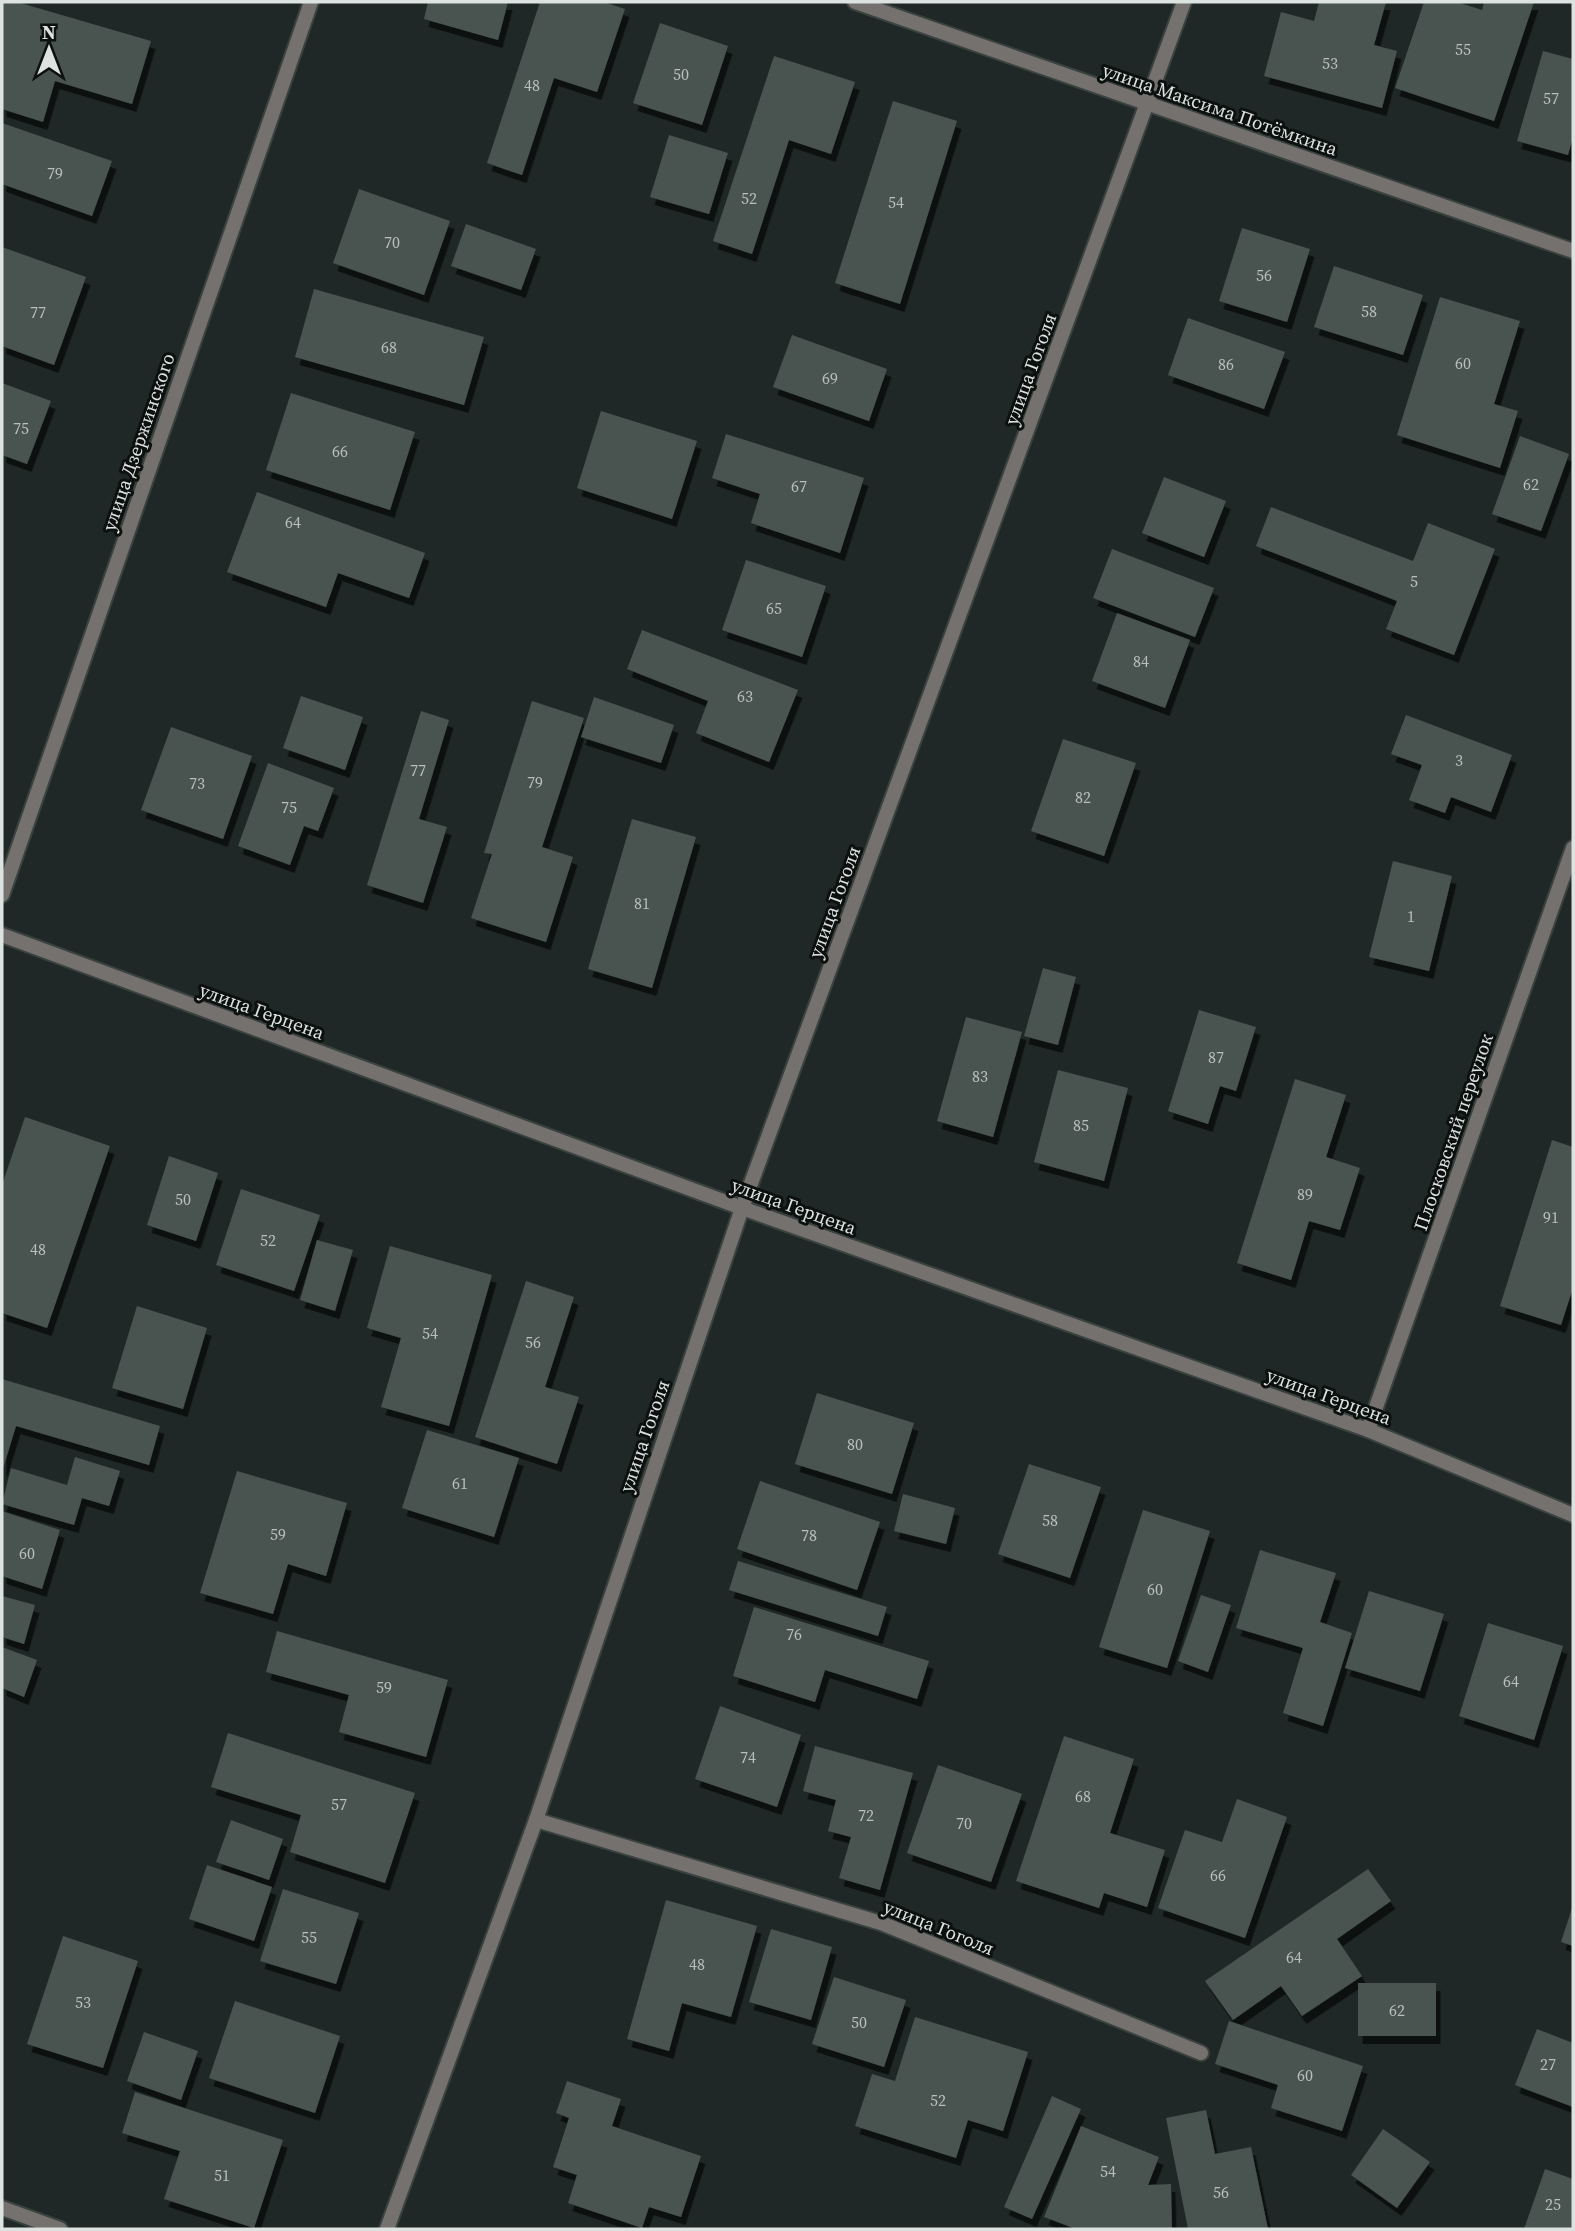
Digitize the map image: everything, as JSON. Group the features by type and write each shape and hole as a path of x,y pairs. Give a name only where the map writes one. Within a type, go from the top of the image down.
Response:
{"street":[{"name":"улица Дзержинского","path":"2,895 311,2"},
{"name":"улица Максима Потёмкина","path":"855,2 1573,251"},
{"name":"улица Гоголя","path":"387,2229 536,1820 741,1208 1184,2"},
{"name":"Плосковский переулок","path":"1368,1430 1573,848"},
{"name":"улица Герцена","path":"2,935 741,1208 1368,1430 1573,1516"},
{"name":"улица Гоголя","path":"536,1820 881,1923 1201,2053"},
{"path":"2,2208 60,2229"}],"building":[{"path":"2,2 17,2 151,41 132,104 55,81 43,122 2,109"},
{"path":"428,2 508,2 498,40 424,19"},
{"path":"540,2 604,2 625,9 597,92 554,78 522,175 487,163"},
{"path":"1319,2 1386,2 1374,45 1397,51 1382,108 1264,76 1281,12 1314,21"},
{"path":"1424,2 1457,2 1482,10 1484,2 1534,2 1494,121 1395,88"},
{"path":"660,23 728,46 702,125 633,103"},
{"path":"1543,51 1573,59 1573,137 1568,155 1517,141"},
{"path":"774,56 855,82 831,154 789,140 752,254 713,241"},
{"path":"893,101 957,121 900,304 835,283"},
{"path":"2,123 112,161 92,216 2,184"},
{"path":"669,135 728,153 709,214 650,197"},
{"path":"359,189 450,221 424,295 333,263"},
{"path":"466,224 536,249 521,290 451,266"},
{"path":"1242,228 1310,249 1287,322 1219,301"},
{"path":"2,247 86,277 54,365 2,346"},
{"path":"1334,266 1423,295 1403,355 1314,327"},
{"path":"314,289 484,337 464,405 295,357"},
{"path":"1440,297 1520,321 1494,404 1518,411 1500,468 1397,435"},
{"path":"1188,318 1285,352 1264,409 1168,375"},
{"path":"792,335 887,369 869,421 773,387"},
{"path":"2,383 51,401 27,464 2,455"},
{"path":"291,393 415,432 390,510 266,470"},
{"path":"601,411 697,441 672,519 577,488"},
{"path":"726,434 864,478 840,553 751,523 760,494 712,478"},
{"path":"1520,436 1569,454 1541,531 1492,514"},
{"path":"1164,477 1226,501 1204,557 1142,533"},
{"path":"257,492 425,553 409,598 338,573 326,607 227,572"},
{"path":"1271,507 1413,561 1428,523 1495,549 1454,655 1386,629 1397,601 1256,546"},
{"path":"1112,549 1214,588 1195,637 1093,598"},
{"path":"746,560 826,586 802,657 722,630"},
{"path":"1117,613 1190,640 1165,708 1092,681"},
{"path":"642,630 798,690 769,762 696,733 708,701 627,669"},
{"path":"301,696 363,717 345,770 283,748"},
{"path":"594,697 674,725 661,763 581,737"},
{"path":"532,701 584,718 542,847 573,857 546,942 471,918 492,854 484,853"},
{"path":"421,711 449,720 419,819 447,827 423,903 367,885"},
{"path":"1406,715 1512,755 1491,812 1451,797 1445,813 1409,800 1422,765 1391,754"},
{"path":"171,727 252,756 223,839 141,810"},
{"path":"1063,739 1136,763 1104,856 1031,831"},
{"path":"268,763 334,788 318,831 304,826 290,865 238,846"},
{"path":"632,819 696,837 652,988 588,969"},
{"path":"1393,861 1452,876 1429,971 1369,957"},
{"path":"1043,968 1076,977 1058,1045 1024,1036"},
{"path":"1199,1010 1256,1027 1236,1091 1220,1086 1208,1124 1168,1111"},
{"path":"966,1017 1022,1032 993,1137 937,1121"},
{"path":"1058,1070 1128,1088 1104,1181 1034,1162"},
{"path":"1295,1079 1346,1095 1326,1157 1360,1168 1340,1230 1309,1221 1291,1280 1237,1263"},
{"path":"25,1117 110,1146 47,1328 2,1313 2,1185"},
{"path":"1552,1140 1573,1147 1573,1288 1561,1325 1500,1306"},
{"path":"169,1156 218,1173 196,1241 147,1225"},
{"path":"241,1189 320,1215 294,1291 216,1265"},
{"path":"317,1240 353,1250 335,1311 300,1300"},
{"path":"390,1246 492,1275 449,1426 381,1407 401,1338 367,1328"},
{"path":"526,1281 574,1297 545,1387 579,1397 557,1464 475,1437"},
{"path":"137,1306 207,1328 183,1409 112,1388"},
{"path":"2,1379 160,1426 149,1465 16,1426 2,1472"},
{"path":"817,1393 914,1423 892,1494 795,1464"},
{"path":"427,1430 519,1458 494,1537 402,1508"},
{"path":"75,1457 120,1471 109,1506 82,1498 74,1525 2,1504 11,1468 67,1485"},
{"path":"1029,1464 1101,1487 1070,1578 998,1554"},
{"path":"237,1471 347,1503 326,1576 288,1564 273,1614 200,1593"},
{"path":"760,1481 880,1522 857,1590 737,1549"},
{"path":"903,1494 955,1508 946,1544 894,1531"},
{"path":"1143,1510 1210,1531 1167,1668 1099,1647"},
{"path":"2,1511 60,1530 42,1589 2,1576"},
{"path":"1260,1550 1336,1573 1320,1622 1352,1633 1323,1726 1283,1713 1303,1648 1236,1628"},
{"path":"738,1561 887,1607 878,1636 729,1590"},
{"path":"1369,1591 1444,1614 1420,1691 1345,1668"},
{"path":"1201,1595 1231,1605 1208,1672 1178,1661"},
{"path":"2,1596 35,1605 24,1644 2,1637"},
{"path":"754,1607 929,1661 917,1699 825,1670 815,1702 733,1676"},
{"path":"1488,1623 1563,1646 1534,1740 1459,1716"},
{"path":"277,1631 448,1680 426,1757 339,1732 349,1695 266,1672"},
{"path":"2,1647 37,1660 24,1697 2,1688"},
{"path":"720,1706 801,1735 777,1807 695,1779"},
{"path":"228,1733 415,1793 385,1883 290,1852 301,1815 211,1787"},
{"path":"1064,1736 1134,1759 1110,1833 1165,1850 1147,1907 1104,1893 1099,1908 1016,1881"},
{"path":"815,1746 913,1773 880,1890 839,1878 851,1837 828,1831 836,1800 803,1791"},
{"path":"938,1765 1022,1794 991,1882 907,1853"},
{"path":"1237,1799 1287,1817 1245,1938 1158,1908 1185,1830 1222,1842"},
{"path":"231,1820 283,1839 269,1880 216,1862"},
{"path":"207,1865 272,1887 254,1941 189,1919"},
{"path":"1368,1869 1391,1901 1337,1939 1362,1976 1302,2016 1281,1986 1233,2020 1205,1981"},
{"path":"283,1889 359,1913 336,1984 260,1961"},
{"path":"666,1900 757,1926 731,2017 682,2003 669,2051 627,2039"},
{"path":"1573,1905 1573,1946 1561,1942"},
{"path":"771,1929 832,1947 811,2020 749,2002"},
{"path":"63,1936 138,1961 103,2068 27,2044"},
{"path":"834,1977 906,2000 884,2067 812,2044"},
{"path":"1358,1983 1436,1983 1436,2036 1358,2036"},
{"path":"235,2001 340,2036 315,2113 209,2078"},
{"path":"915,2017 1028,2052 1003,2131 968,2120 956,2158 855,2126 872,2074 895,2081"},
{"path":"1229,2021 1363,2066 1342,2131 1271,2108 1278,2085 1215,2064"},
{"path":"1537,2029 1573,2043 1573,2107 1515,2085"},
{"path":"144,2032 198,2051 181,2100 127,2081"},
{"path":"567,2081 621,2099 612,2126 701,2156 681,2217 649,2207 642,2228 568,2203 577,2175 553,2167 569,2118 556,2113"},
{"path":"135,2092 283,2140 254,2228 164,2199 180,2151 122,2133"},
{"path":"1052,2096 1081,2109 1032,2219 1004,2207"},
{"path":"1206,2110 1215,2154 1251,2147 1268,2229 1188,2229 1166,2118"},
{"path":"1081,2126 1159,2157 1148,2185 1171,2184 1172,2229 1076,2229 1044,2217"},
{"path":"1383,2129 1430,2162 1397,2208 1351,2175"},
{"path":"1545,2169 1573,2179 1573,2229 1524,2229"}]}
